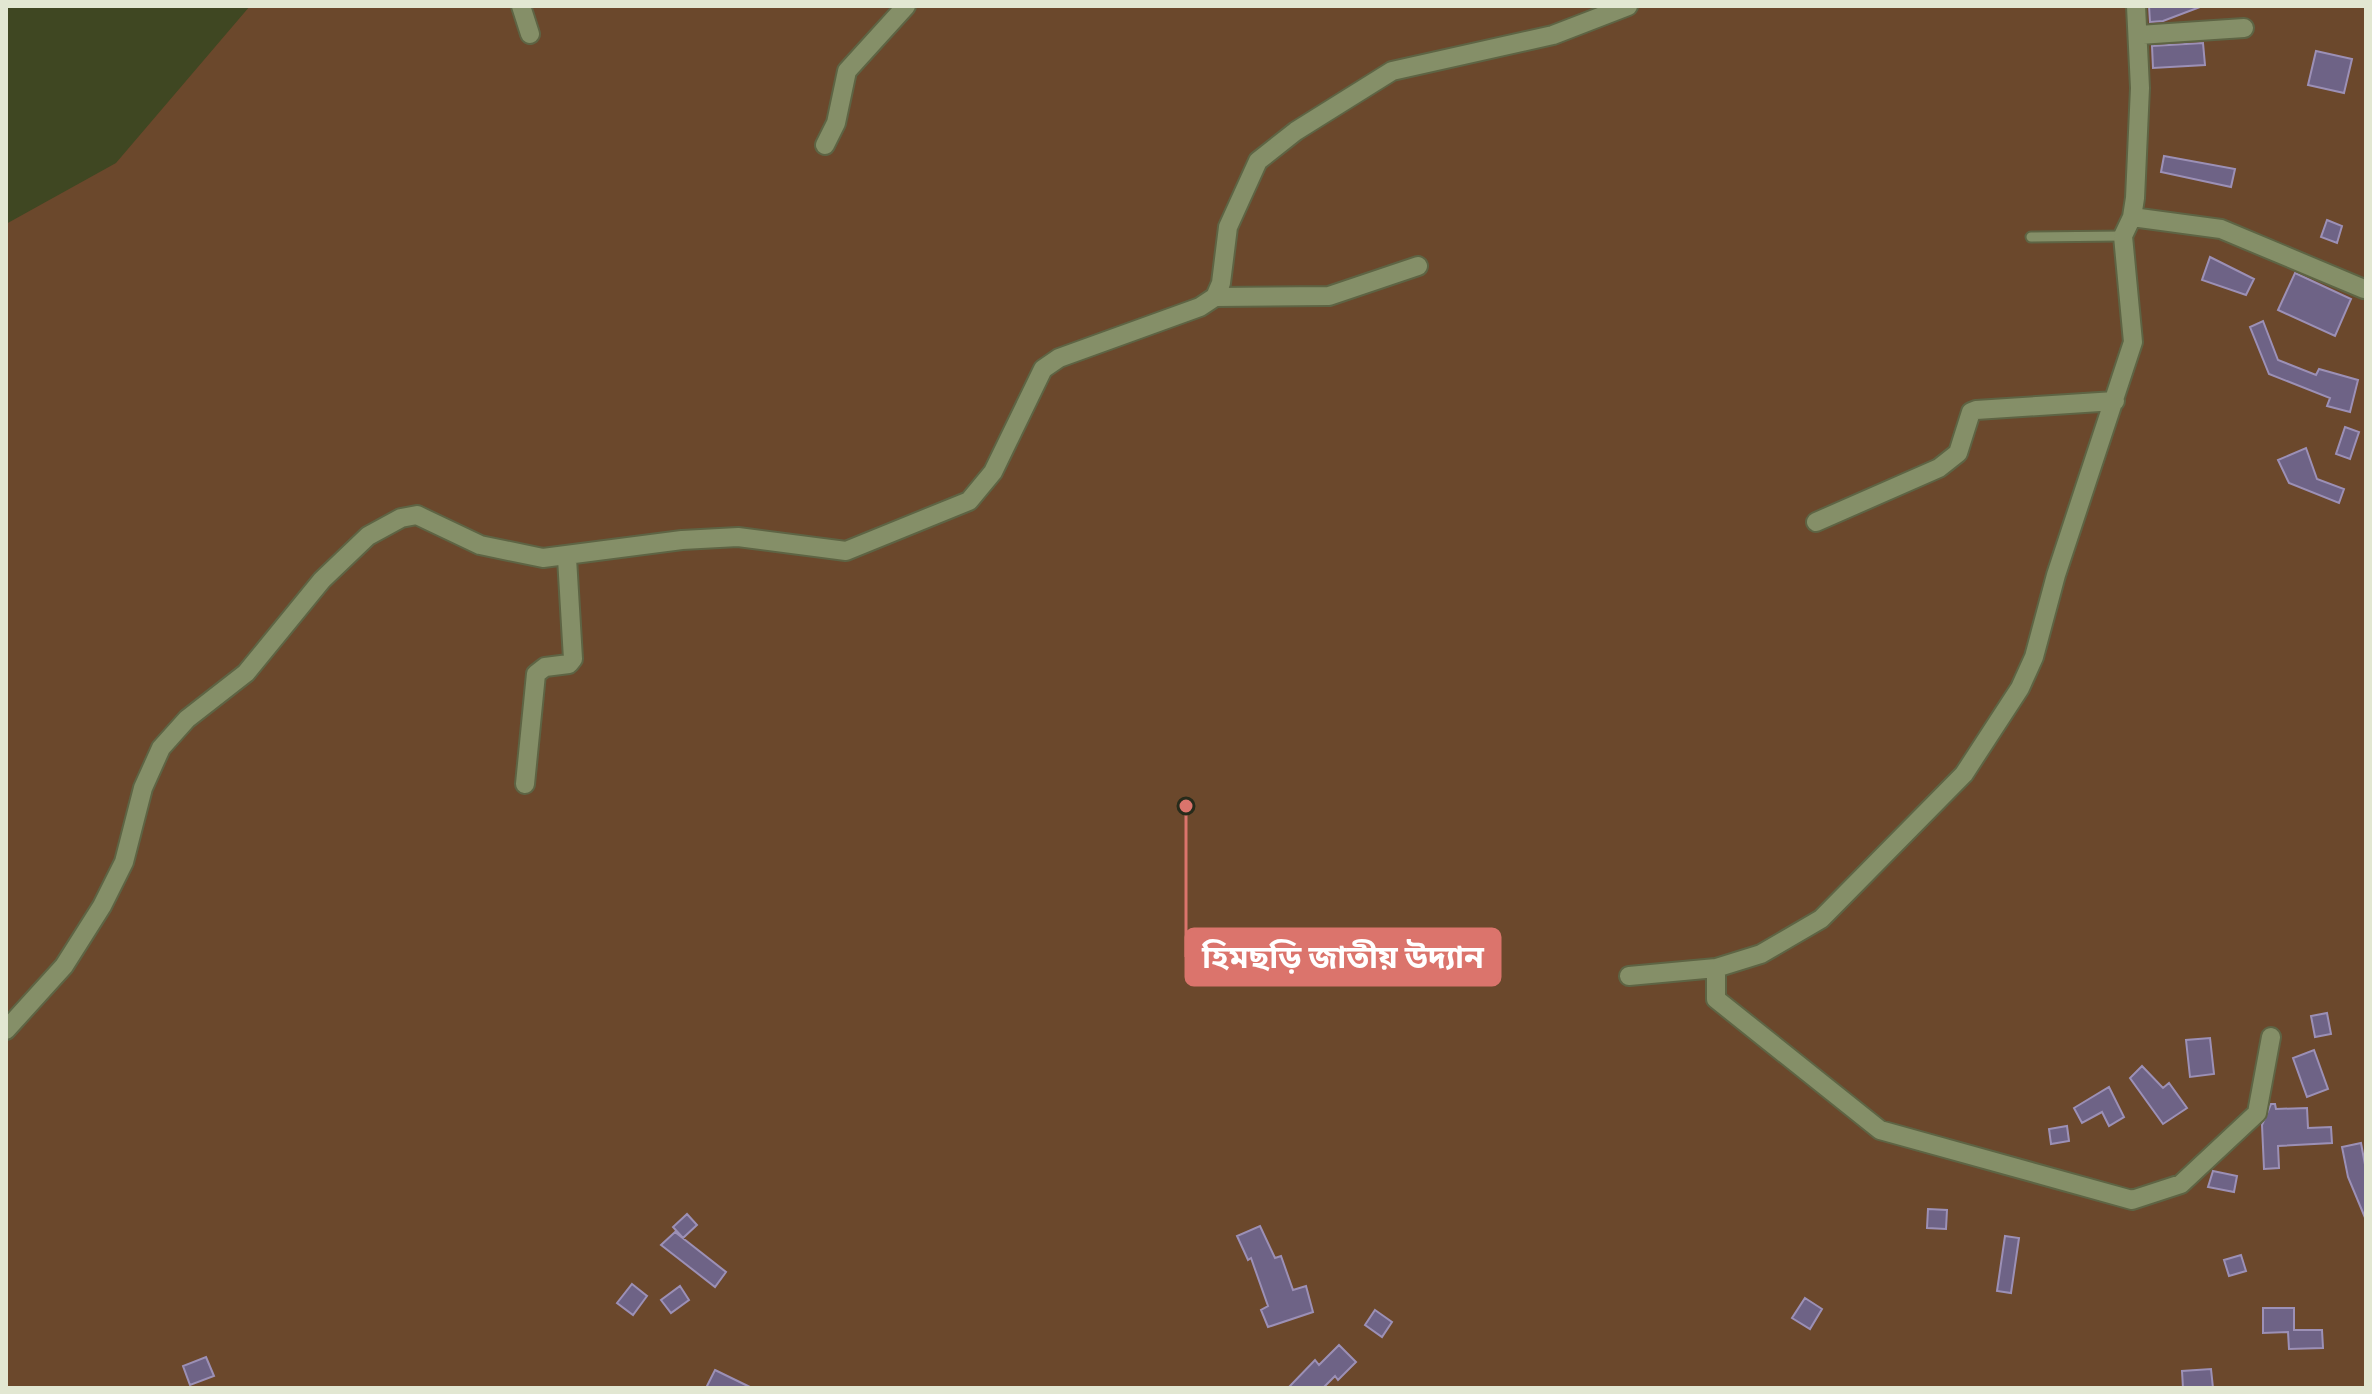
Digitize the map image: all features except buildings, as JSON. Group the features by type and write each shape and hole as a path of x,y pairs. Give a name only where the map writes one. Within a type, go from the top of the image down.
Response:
{"street":[{"path":"521,6 530,34"},
{"path":"825,145 836,123 847,71 906,6"},
{"path":"6,1030 64,966 102,906 124,862 143,788 161,748 187,719 246,673 322,580 368,536 401,518 417,515 480,545 543,558 567,558 682,540 724,538 846,551 969,501 993,472 1043,369 1059,358 1200,307 1215,297 1221,283 1228,227 1258,161 1296,131 1392,71 1553,35 1628,6"},
{"path":"1629,976 1716,968 1761,954 1821,919 1964,774 2020,688 2034,657 2056,575 2133,342 2123,236 2132,217 2140,88 2136,6"},
{"path":"2139,35 2244,28"},
{"path":"2132,217 2221,229 2364,289"},
{"path":"1215,297 1329,296 1418,266"},
{"path":"1816,522 1939,468 1958,453 1971,412 2115,401"},
{"path":"525,784 536,674 545,667 569,664 573,659 567,558"},
{"path":"1716,968 1716,999 1880,1130 2132,1200 2181,1184 2257,1113 2271,1037"}],"lane":[{"path":"2031,237 2123,236"}],"shaded area":[{"path":"250,6 2366,6 2366,1388 6,1388 6,224 116,163"}],"place":[{"name":"হিমছড়ি জাতীয় উদ্যান","path":"1186,806"}]}
